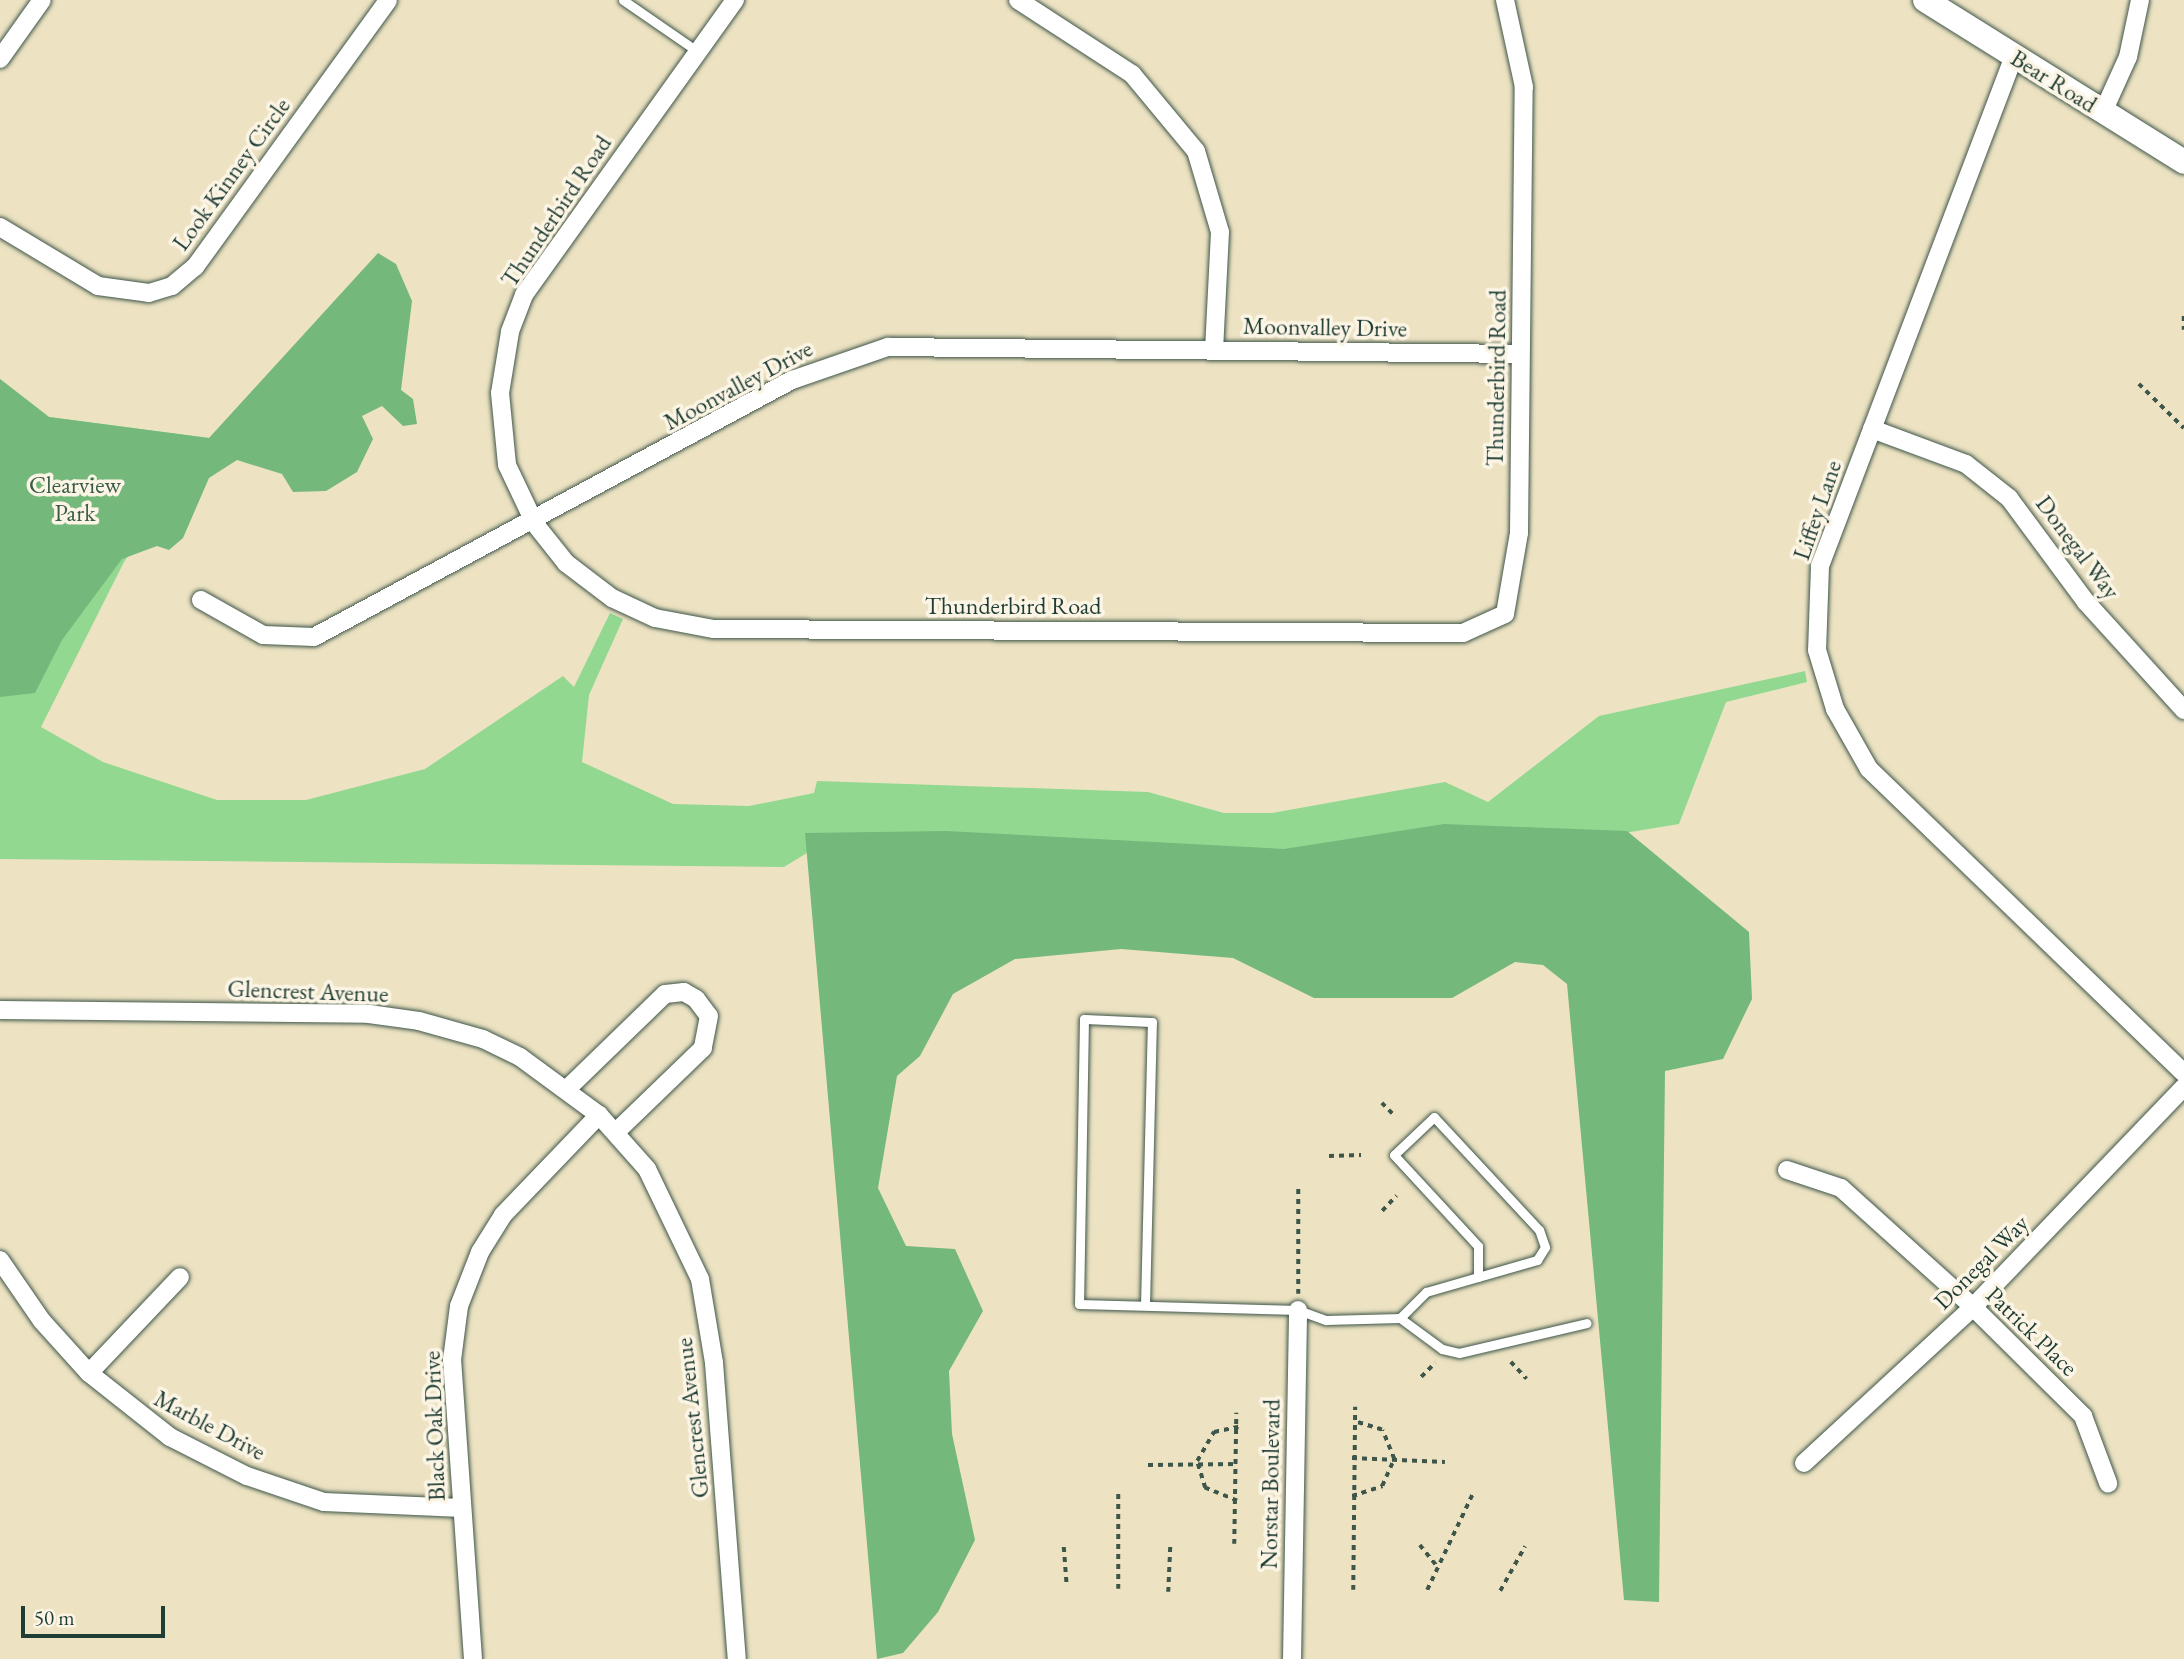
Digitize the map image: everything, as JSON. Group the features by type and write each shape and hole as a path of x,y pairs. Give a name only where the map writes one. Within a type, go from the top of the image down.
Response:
{"street":[{"name":"Look Kinney Circle","path":"0,227 98,286 122,293 172,286 195,267 388,0"},
{"name":"Thunderbird Road","path":"735,0 524,295 510,332 500,422 507,465 535,524 566,563 612,598 655,618 714,629 1463,633 1491,626 1506,614 1514,594 1524,87 1505,0"},
{"path":"1018,0 1132,74 1196,151 1220,232 1214,351"},
{"name":"Bear Road","path":"1925,0 2184,162"},
{"path":"2103,112 2128,57 2140,0"},
{"path":"0,59 40,1"},
{"name":"Liffey Lane","path":"2014,56 1820,566 1817,650 1835,709 1869,769 2184,1073"},
{"name":"Moonvalley Drive","path":"201,600 263,635 314,637 535,524 792,380 888,347 1520,354"},
{"name":"Donegal Way","path":"1872,429 1966,464 2009,498 2086,602 2184,709"},
{"path":"568,1088 665,994 687,993 709,1016 710,1032 703,1048 616,1132"},
{"name":"Glencrest Avenue","path":"0,1010 369,1014 483,1039 568,1088 599,1115 616,1132 671,1210 700,1279 714,1363 737,1659"},
{"name":"Donegal Way","path":"1804,1463 1973,1307 2184,1087"},
{"name":"Black Oak Drive","path":"473,1659 452,1360 459,1306 480,1252 503,1215 599,1115"},
{"name":"Patrick Place","path":"1787,1170 1850,1195 1973,1307 2083,1416 2108,1483"},
{"name":"Marble Drive","path":"0,1260 42,1321 89,1373 170,1437 292,1493 377,1509 462,1508"},
{"path":"89,1373 180,1277"},
{"name":"Norstar Boulevard","path":"1292,1659 1297,1310"}],"lane":[{"path":"623,0 697,51"},
{"path":"1144,1305 1152,1022 1084,1018 1079,1304 1297,1310 1326,1320 1400,1318 1442,1349 1459,1353 1587,1323"},
{"path":"1400,1318 1426,1292 1538,1260 1545,1247 1539,1230 1434,1117 1394,1155 1478,1246 1478,1277"}],"path":[{"path":"2184,316 2184,330"},
{"path":"2138,384 2184,428"},
{"path":"1382,1103 1396,1117"},
{"path":"1329,1156 1361,1155"},
{"path":"1297,1310 1298,1186"},
{"path":"1382,1211 1396,1196"},
{"path":"1511,1362 1527,1379"},
{"path":"1421,1377 1435,1363"},
{"path":"1353,1590 1355,1407"},
{"path":"1234,1544 1236,1413"},
{"path":"1353,1496 1382,1486 1394,1459 1382,1430 1354,1421"},
{"path":"1236,1501 1205,1488 1197,1464 1208,1438 1237,1427"},
{"path":"1354,1458 1445,1462"},
{"path":"1148,1465 1236,1465"},
{"path":"1427,1590 1473,1493"},
{"path":"1118,1494 1118,1590"},
{"path":"1420,1545 1438,1567"},
{"path":"1500,1591 1525,1546"},
{"path":"1064,1547 1067,1587"},
{"path":"1168,1592 1170,1547"}],"green space":[{"path":"378,253 396,264 412,301 401,390 413,399 417,424 403,426 382,406 362,416 373,439 357,472 326,491 293,492 282,474 237,460 209,478 183,538 169,550 157,546 122,559 62,640 35,693 0,697 0,379 49,417 209,438"},
{"name":"Clearview Park","path":"0,379 49,417 209,438 124,562 41,727 103,762 217,800 306,800 425,769 563,676 574,687 610,613 623,619 589,695 582,762 673,804 749,806 814,793 817,781 1148,792 1224,813 1272,813 1445,782 1488,802 1599,716 1805,671 1807,682 1726,702 1679,824 1552,845 1302,861 820,845 784,867 0,859"},
{"path":"1444,824 1627,831 1749,932 1752,999 1723,1059 1665,1071 1659,1602 1624,1600 1567,984 1543,965 1515,962 1452,998 1314,998 1233,958 1121,949 1015,959 953,994 920,1056 897,1076 878,1188 906,1246 955,1249 983,1311 949,1371 952,1434 975,1540 938,1612 903,1653 877,1659 805,833 946,831 1284,849"}]}
